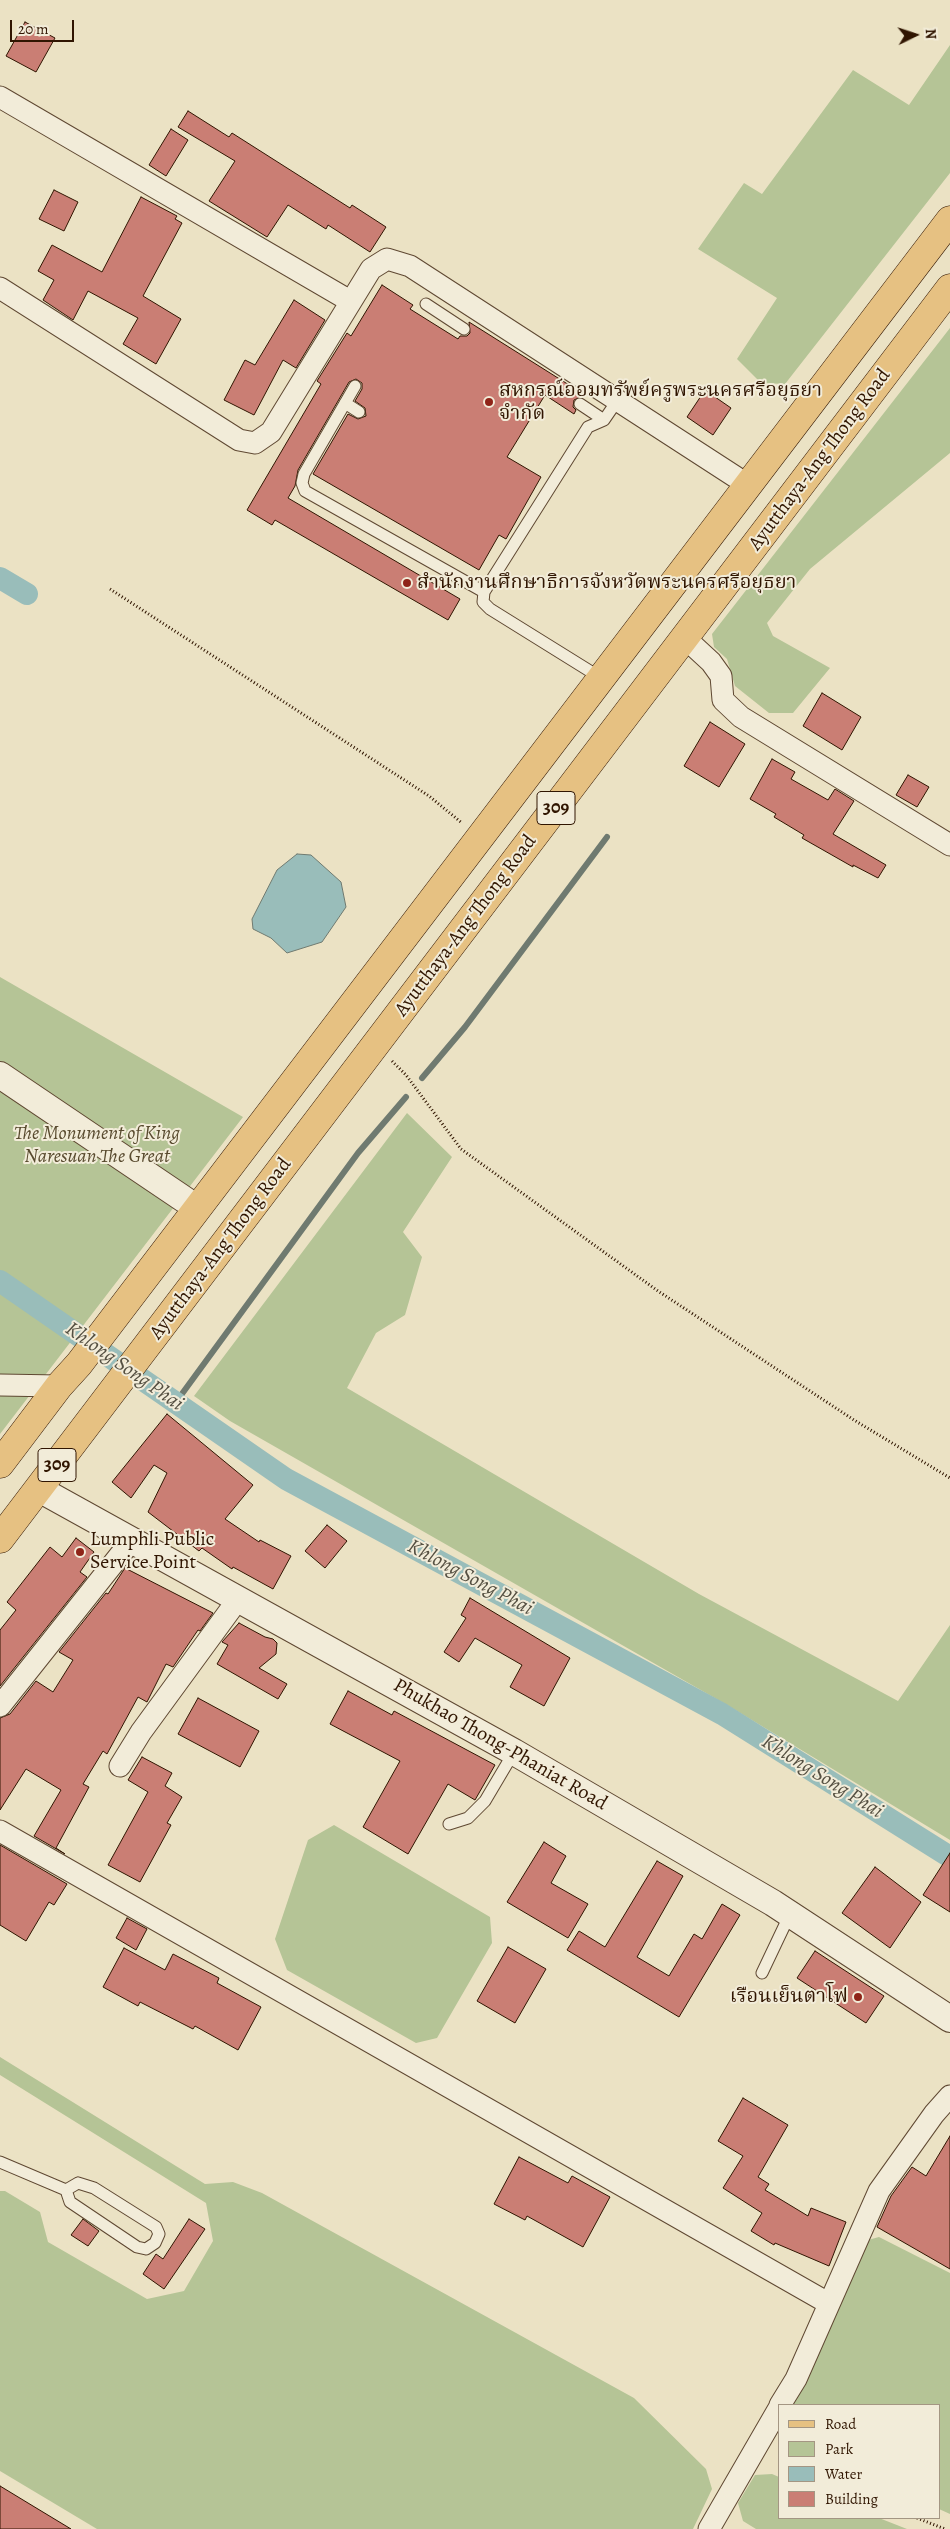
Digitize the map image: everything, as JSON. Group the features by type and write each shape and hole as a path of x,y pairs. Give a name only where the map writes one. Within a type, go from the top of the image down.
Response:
{"main road":[{"name":"Ayutthaya-Ang Thong Road","path":"0,1464 128,1300 950,220"},
{"name":"Ayutthaya-Ang Thong Road","path":"0,1539 950,288"},
{"path":"537,762 571,788"}],"street":[{"path":"0,97 350,301"},
{"path":"0,288 239,440 255,443 271,432 371,269 387,259 410,266 748,485"},
{"path":"685,638 711,662 720,676 723,700 741,717 950,845"},
{"path":"0,1075 197,1208"},
{"path":"0,1385 59,1386"},
{"name":"Phukhao Thong-Phaniat Road","path":"39,1490 239,1598 514,1752 790,1914 950,2019"},
{"path":"0,1706 132,1540"},
{"path":"120,1766 141,1732 239,1598"},
{"path":"0,1831 828,2303"},
{"path":"782,2404 796,2378 879,2191 934,2114 950,2096"},
{"path":"716,2526 778,2411"}],"lane":[{"path":"426,304 464,329"},
{"path":"355,386 304,474 302,483 306,491 484,592"},
{"path":"601,678 490,609 483,602 484,592 528,511 588,427 604,420 617,400"},
{"path":"345,403 359,412"},
{"path":"580,404 604,420"},
{"path":"449,1824 468,1818 485,1802 514,1752"},
{"path":"762,1973 790,1914"},
{"path":"0,2162 66,2190 70,2202 138,2247 146,2250 154,2243 159,2234 156,2228 94,2188 78,2183 66,2190"}],"path":[{"path":"110,589 429,796 480,837"},
{"path":"376,1046 406,1075 461,1149 658,1291 854,1420 950,1478"},
{"path":"920,2519 945,2529"}],"green space":[{"path":"950,45 950,173 785,384 761,383 737,359 777,298 698,249 744,183 762,194 853,70 909,105"},
{"path":"950,328 950,453 810,569 767,623 773,636 830,668 793,713 769,713 735,686 727,659 714,647 712,634"},
{"name":"The Monument of King Naresuan The Great","path":"0,977 243,1117 0,1434"},
{"path":"407,1113 452,1157 403,1232 422,1257 405,1315 376,1333 347,1388 699,1594 898,1701 950,1625 950,1840 727,1705 230,1421 194,1396"},
{"path":"334,1825 490,1917 492,1943 437,2038 416,2043 287,1970 275,1939 308,1840"},
{"path":"0,2057 205,2184 233,2182 262,2193 634,2398 706,2469 712,2489 693,2529 97,2529 0,2471 0,2191 5,2191 40,2212 48,2242 147,2299 184,2291 213,2241 206,2203 0,2075"},
{"path":"879,2237 950,2273 950,2514 940,2509 940,2404 793,2404 808,2379 868,2240"},
{"path":"772,2474 778,2477 778,2519 882,2519 907,2529 756,2529 743,2521 738,2503 755,2475"}],"water":[{"path":"297,854 311,855 341,882 346,907 322,942 287,953 271,938 253,929 252,919 277,870"}],"building":[{"path":"25,22 55,38 36,72 6,56"},
{"path":"188,111 229,137 232,133 350,208 352,205 386,227 370,252 328,225 326,229 288,205 267,237 209,201 235,161 178,127"},
{"path":"171,129 188,140 166,176 149,165"},
{"path":"54,190 78,202 64,231 39,219"},
{"path":"141,197 177,216 175,219 182,223 143,296 181,319 156,364 123,344 138,318 88,291 73,320 43,300 54,280 38,271 52,245 102,272"},
{"path":"382,285 413,305 410,309 458,339 460,336 467,336 470,333 469,322 585,395 574,400 573,407 576,410 574,414 545,395 507,457 541,477 506,539 499,535 479,570 313,474 348,414 358,419 366,416 365,408 355,401 362,389 362,383 356,379 349,382 298,470 295,486 288,498 460,599 448,620 275,520 272,525 247,510 321,384 317,381 347,333 351,336"},
{"path":"294,300 325,320 296,368 283,360 254,415 224,400 245,360 255,365"},
{"path":"705,390 731,408 713,435 687,417"},
{"path":"822,693 861,717 842,750 803,726"},
{"path":"710,722 745,744 719,787 684,766"},
{"path":"772,759 795,772 791,779 828,800 835,789 854,801 833,834 886,865 878,878 853,865 853,867 802,838 804,835 774,817 776,814 750,799"},
{"path":"908,775 929,787 917,807 896,795"},
{"path":"167,1414 253,1485 225,1519 259,1542 260,1540 291,1556 273,1589 233,1567 232,1569 202,1548 199,1551 148,1512 167,1473 154,1465 131,1498 112,1482"},
{"path":"327,1525 347,1541 325,1568 305,1551"},
{"path":"76,1538 94,1552 80,1572 87,1577 0,1686 0,1630 16,1610 7,1602 50,1547 62,1557"},
{"path":"125,1568 213,1613 200,1631 198,1630 173,1667 166,1664 147,1702 138,1697 107,1754 103,1751 83,1784 89,1787 56,1848 65,1854 34,1836 61,1790 26,1769 0,1810 0,1718 10,1714 36,1681 53,1692 73,1660 59,1652 106,1593 108,1594"},
{"path":"470,1598 570,1658 544,1706 510,1687 522,1665 475,1638 459,1662 444,1652 466,1618 461,1615"},
{"path":"239,1623 265,1637 273,1639 277,1643 276,1654 259,1668 287,1684 278,1699 217,1664 228,1645 222,1642"},
{"path":"348,1691 392,1715 394,1711 495,1765 475,1800 448,1784 408,1854 363,1827 400,1761 330,1724"},
{"path":"198,1698 259,1731 240,1767 178,1734"},
{"path":"142,1757 172,1773 165,1786 182,1797 167,1823 171,1825 140,1882 108,1865 148,1792 128,1780"},
{"path":"544,1842 566,1856 551,1883 588,1904 568,1938 507,1902"},
{"path":"0,1845 67,1884 54,1905 49,1902 26,1941 0,1925"},
{"path":"950,1853 950,1912 923,1895"},
{"path":"657,1861 683,1876 637,1957 669,1976 694,1934 702,1939 722,1904 740,1915 679,2017 567,1950 579,1931 605,1947"},
{"path":"875,1867 921,1902 890,1948 842,1913"},
{"path":"127,1918 147,1929 136,1950 116,1938"},
{"path":"508,1947 546,1969 515,2023 477,2001"},
{"path":"124,1948 165,1970 173,1954 219,1978 217,1983 261,2007 238,2050 195,2026 193,2029 140,2002 138,2006 103,1987"},
{"path":"815,1951 884,1996 866,2023 797,1978"},
{"path":"743,2098 788,2125 758,2177 769,2184 765,2190 808,2216 811,2208 846,2222 829,2266 775,2243 774,2245 751,2231 762,2213 723,2188 743,2156 718,2141"},
{"path":"950,2136 950,2269 877,2227 891,2196 912,2167 926,2176"},
{"path":"519,2157 568,2183 572,2176 610,2197 583,2247 527,2216 525,2220 494,2204"},
{"path":"83,2219 99,2231 88,2246 71,2235"},
{"path":"189,2219 205,2229 164,2289 143,2274 156,2254 163,2259"},
{"path":"0,2486 28,2503 71,2529 0,2529"}],"waterway":[{"path":"0,578 27,594"},
{"path":"422,1078 465,1027 607,837"},
{"path":"176,1402 358,1153 406,1097"},
{"name":"Khlong Song Phai","path":"0,1281 286,1479 722,1714 950,1857"}],"place":[{"name":"สหกรณ์ออมทรัพย์ครูพระนครศรีอยุธยา จำกัด","path":"489,402"},
{"name":"สำนักงานศึกษาธิการจังหวัดพระนครศรีอยุธยา","path":"407,583"},
{"name":"Lumphli Public Service Point","path":"80,1552"},
{"name":"เรือนเย็นตาโฟ","path":"858,1997"}]}
